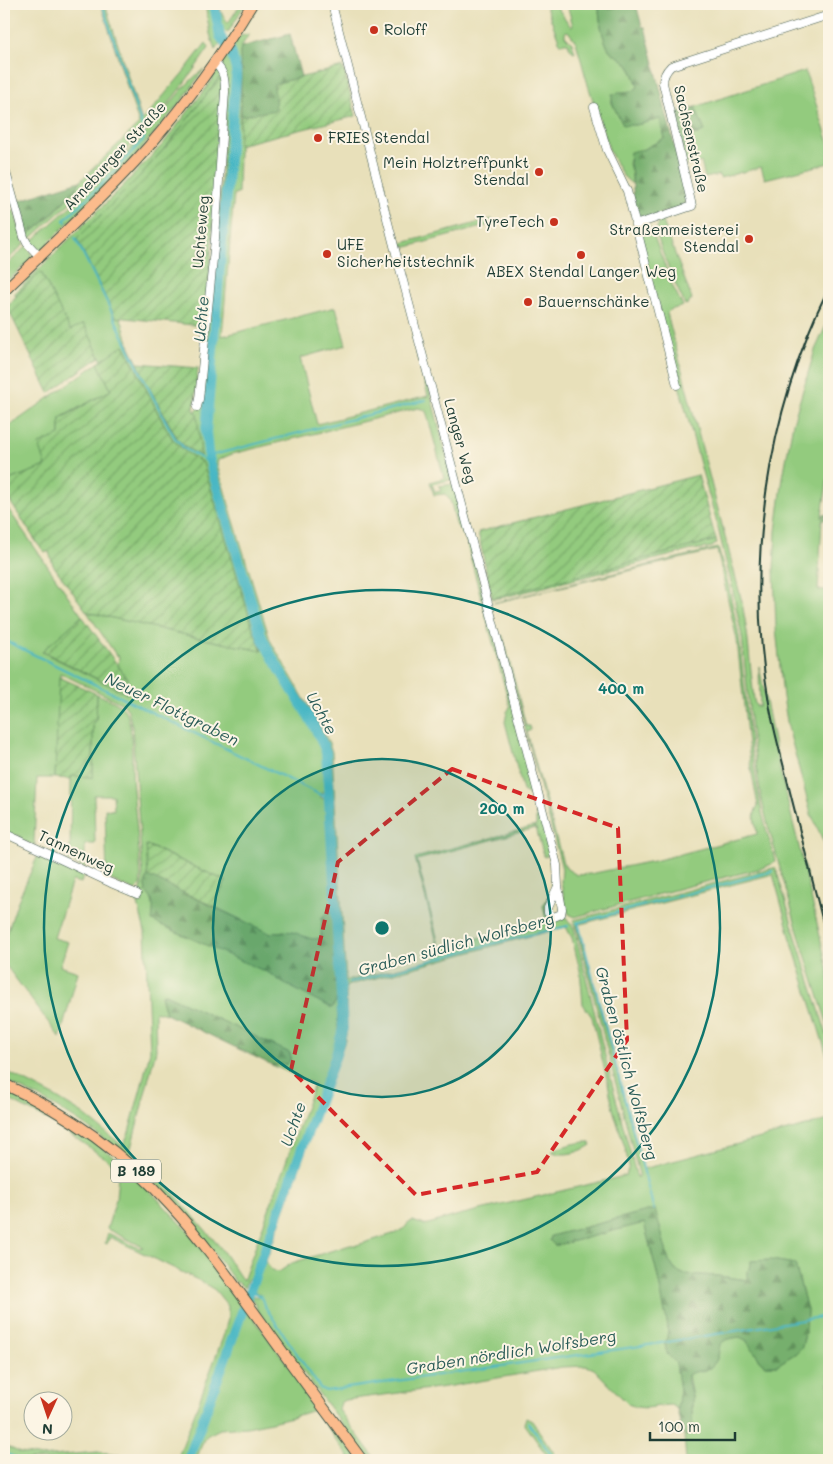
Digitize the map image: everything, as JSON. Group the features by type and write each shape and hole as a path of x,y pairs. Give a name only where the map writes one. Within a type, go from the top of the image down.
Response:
{"main road":[{"name":"Arneburger Straße","path":"4,291 148,147 180,108 252,4"},
{"name":"B 189","path":"4,1084 36,1100 74,1123 108,1147 138,1172 184,1221 362,1460"}],"street":[{"name":"Langer Weg","path":"332,4 557,866 558,886"},
{"name":"Sachsenstraße","path":"635,225 692,206 663,83 666,71 671,66 829,15"},
{"name":"Uchteweg","path":"197,407 214,239 225,92 225,77 219,67 213,62"},
{"path":"594,108 607,150 625,184 677,385"},
{"path":"4,165 24,236 27,243 39,256"},
{"name":"Tannenweg","path":"4,833 110,884 136,894"}],"highlighted area":[{"path":"452,769 618,828 627,1040 537,1172 416,1195 291,1070 338,862"}],"green space":[{"path":"101,4 105,4 142,121 206,43 209,48 159,115 142,134 29,240 26,234 32,232 46,221 78,186 80,181 139,124"},
{"path":"205,4 220,4 221,12 228,23 241,4 245,4 229,31 223,32 225,37 215,50 210,34"},
{"path":"545,4 555,4 571,27 573,26 567,4 600,4 600,22 607,46 611,52 628,66 638,87 633,91 618,92 611,101 623,125 636,125 660,119 665,138 628,160 632,184 623,176 610,152 576,42 568,31 565,32 565,36 572,43 575,53 570,49 568,43 560,43"},
{"path":"600,4 636,4 642,27 645,27 686,193 686,200 682,206 642,220 638,218 635,208 629,161 630,152 644,149 665,138 660,119 636,125 623,125 617,114 612,94 633,91 638,87 628,65 611,52 607,46 600,22"},
{"path":"249,34 241,47 240,53 238,193 234,194 222,336 336,307 346,345 300,358 317,424 428,396 412,334 416,337 452,478 432,484 435,492 441,491 439,486 454,484 551,852 544,857 536,828 417,860 440,948 546,920 543,906 552,890 551,883 555,884 546,903 546,912 548,916 553,918 565,916 574,928 637,1178 639,1174 574,920 773,868 777,872 829,1041 829,1062 773,874 577,925 643,1169 829,1120 829,1460 686,1460 684,1435 692,1433 692,1397 688,1375 713,1365 717,1360 721,1344 724,1341 740,1337 746,1340 760,1360 766,1365 777,1365 802,1347 806,1329 807,1310 795,1264 771,1260 751,1261 748,1272 749,1280 683,1274 675,1270 669,1261 655,1209 551,1236 550,1241 554,1245 558,1245 644,1223 668,1327 665,1344 667,1354 676,1363 680,1391 677,1409 672,1405 640,1408 628,1404 594,1369 587,1366 562,1367 445,1387 345,1400 341,1402 339,1410 376,1460 368,1460 256,1308 251,1297 258,1297 260,1294 253,1291 256,1277 343,1042 345,1028 328,751 265,639 246,576 243,578 265,649 314,732 323,755 327,793 322,792 320,797 326,803 334,912 329,911 322,917 321,938 312,939 283,931 271,934 213,906 226,881 147,845 148,876 145,885 146,893 153,902 153,921 271,974 283,983 332,1008 337,999 338,1035 335,1050 250,1278 247,1280 244,1288 238,1282 236,1283 168,1196 123,1154 66,1113 4,1081 4,1070 52,1095 83,1114 123,1146 129,1132 150,1051 145,932 138,904 135,900 110,890 114,887 126,890 136,897 139,904 142,903 141,889 143,878 132,726 128,710 123,704 60,673 55,778 37,778 34,843 36,844 32,845 17,838 21,837 18,835 14,837 4,831 4,503 82,616 42,652 127,694 131,686 118,665 119,656 116,655 87,612 262,651 253,629 203,463 187,453 173,440 124,345 102,361 84,324 70,331 41,272 16,296 14,294 163,144 211,82 216,68 221,73 222,81 219,78 170,142 140,176 77,239 115,317 121,318 129,345 164,416 178,440 201,456 196,410 199,408 218,223 227,93 226,77 219,63 237,37","holes":["418,408 425,410 427,414 444,478 430,482 434,495 445,494 448,497 456,524 465,537 510,707 505,722 523,791 532,796 536,826 415,858 437,942 438,949 435,959 346,981 332,752 321,728 270,640 217,465 218,460 232,454","566,927 572,938 580,970 583,1004 592,1017 613,1109 625,1148 629,1166 626,1175 425,1225 412,1221 404,1229 396,1233 292,1263 279,1272 272,1270 266,1261 345,1041 347,1029 346,986","165,994 290,1053 290,1061 287,1064 272,1065 314,1084 243,1281 220,1247 177,1197 130,1152 156,1050 155,1011 166,1014 161,995"]},
{"path":"290,34 301,77 274,84 276,110 241,116 241,47"},
{"path":"343,67 356,116 238,145 241,116 276,110 274,84"},
{"path":"204,69 184,98 135,156 42,249 37,249 30,243 90,189 147,132 181,91"},
{"path":"805,71 829,143 829,163 765,179 761,167 720,178 719,175 705,178 701,162 687,166 682,148 686,147 691,135 699,134 698,113 695,107"},
{"path":"219,78 222,81 210,270 203,326 115,317 77,239 140,176 170,142"},
{"path":"695,107 705,131 691,135 686,147 682,148 674,113"},
{"path":"80,181 78,186 45,221 26,234 18,201"},
{"path":"14,210 24,244 4,264 4,215"},
{"path":"492,219 493,224 407,247 400,246 399,244"},
{"path":"662,219 692,299 685,305 660,246 657,227"},
{"path":"644,224 649,226 652,231 672,285 683,306 670,310 667,313 742,602 756,706 760,706 759,666 779,766 829,976 829,1029 798,932 761,797 752,739 742,637 731,582 639,235"},
{"path":"26,246 31,252 31,259 10,279 4,275 4,268"},
{"path":"41,272 70,330 84,324 100,357 49,393 7,307 22,289"},
{"path":"829,319 829,471 822,515 829,514 829,516 822,516 822,518 829,517 829,519 822,520 818,590 829,590 829,862 825,845 811,814 788,727 776,628 774,569 776,531 783,477 793,423 815,350"},
{"path":"124,345 173,440 187,453 203,463 253,629 262,651 87,612 53,565 49,552 45,552 39,546 4,492 4,482 46,466 39,444 60,435 60,419 111,390 98,363"},
{"path":"98,363 111,390 60,418 60,435 46,466 4,482 4,430"},
{"path":"138,363 198,368 194,410 197,414 201,456 178,440 144,378"},
{"path":"698,475 716,540 492,598 478,532"},
{"path":"716,540 717,543 712,547 692,550 505,597 492,598"},
{"path":"718,548 739,636 751,749 762,813 775,861 759,869 575,917 566,910 561,882 562,869 501,636 503,636 526,726 530,726 531,730 527,732 563,863 567,869 577,875 590,874 658,860 757,834 754,816 758,806 750,763 737,640 717,550 493,603"},
{"path":"82,616 127,678 131,687 127,694 42,651"},
{"path":"59,677 97,694 96,720 93,722 93,777 71,776 71,779 55,778"},
{"path":"97,694 121,706 129,719 132,781 141,878 140,885 135,891 107,878 105,809 114,810 113,795 94,795 95,844 85,844 85,868 67,860 67,855 70,855 71,776 93,777 93,722 96,720"},
{"path":"146,845 226,881 213,906 148,876"},
{"path":"39,853 84,874 81,883 72,881 54,938 68,942 60,966 78,972 60,1038 4,963 4,943 17,903"},
{"path":"148,876 271,934 286,931 309,938 321,938 322,917 329,911 334,912 337,999 332,1008 283,983 271,974 152,921 153,902 146,893 145,885"},
{"path":"165,994 290,1053 290,1061 287,1064 272,1065 166,1014 161,995"},
{"path":"4,1088 63,1119 113,1156 116,1162 115,1165 55,1124 4,1097"},
{"path":"589,1142 591,1145 572,1153 562,1154 553,1152 553,1150 566,1146"},
{"path":"123,1171 133,1173 189,1232 241,1303 184,1460 177,1460 223,1337 228,1319 228,1306 215,1290 200,1281 110,1237 107,1244 105,1243 108,1233 139,1248 143,1247 107,1229 116,1199 118,1175"},
{"path":"655,1209 669,1261 675,1270 683,1274 748,1280 751,1261 771,1260 795,1264 807,1310 806,1329 802,1347 777,1365 766,1365 760,1360 746,1340 740,1337 724,1341 721,1344 717,1360 710,1368 688,1375 692,1397 692,1433 687,1436 682,1433 677,1409 680,1391 676,1363 667,1354 665,1344 668,1327 644,1223 558,1245 554,1245 550,1241 551,1236"},
{"path":"246,1310 359,1460 351,1460 314,1410 247,1427 220,1429 204,1439 196,1460 191,1460"},
{"path":"526,1418 532,1421 559,1460 550,1460 524,1423"},
{"path":"4,1445 21,1453 41,1457 98,1452 120,1454 131,1460 4,1460"}],"waterway":[{"path":"102,4 143,129"},
{"name":"Uchte","path":"188,1460 336,1055 343,1028 326,752 312,722 277,666 262,637 208,452 206,432 236,77 231,51 220,36 214,4"},
{"path":"66,222 64,220 105,181 144,139 144,134"},
{"path":"75,238 175,438 185,449 211,464"},
{"path":"209,456 426,400"},
{"name":"Neuer Flottgraben","path":"4,640 329,799"},
{"name":"Graben südlich Wolfsberg","path":"577,923 773,871"},
{"name":"Graben östlich Wolfsberg","path":"578,922 654,1210"},
{"name":"Graben südlich Wolfsberg","path":"349,983 495,943 568,926"},
{"name":"Graben nördlich Wolfsberg","path":"250,1290 261,1296 264,1305 320,1388 326,1391 655,1344 827,1316"},
{"path":"528,1422 555,1460"},
{"path":"4,1453 21,1460"}],"railway":[{"path":"829,287 807,336 790,386 776,438 766,490 759,597 762,650 771,714 829,946"}],"place":[{"name":"Roloff","path":"374,30"},
{"name":"FRIES Stendal","path":"318,138"},
{"name":"Mein Holztreffpunkt Stendal","path":"539,172"},
{"name":"TyreTech","path":"554,222"},
{"name":"Straßenmeisterei Stendal","path":"749,239"},
{"name":"UFE Sicherheitstechnik","path":"327,254"},
{"name":"ABEX Stendal Langer Weg","path":"581,255"},
{"name":"Bauernschänke","path":"528,302"}]}
